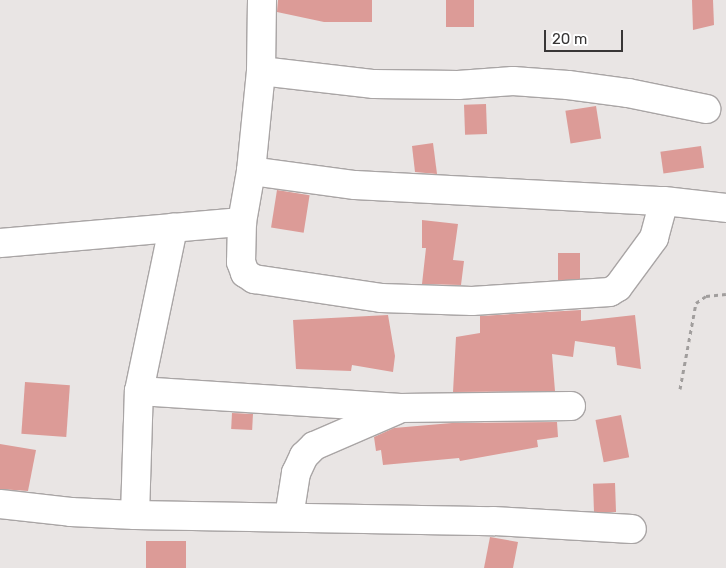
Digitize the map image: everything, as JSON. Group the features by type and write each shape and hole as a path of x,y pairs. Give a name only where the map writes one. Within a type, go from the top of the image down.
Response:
{"street":[{"path":"262,0 261,71 251,170 242,222 241,262 245,273 254,279 381,298 472,301 610,292 618,287 654,238 664,201"},
{"path":"261,71 374,84 458,84 513,81 568,85 628,93 706,109"},
{"path":"251,170 354,185 664,201 726,208"},
{"path":"0,243 242,222"},
{"path":"135,515 139,391 173,228"},
{"path":"139,391 400,408 570,406"},
{"path":"289,517 296,473 304,456 314,446 400,408"},
{"path":"0,504 71,512 135,515 493,521 632,528"}],"path":[{"path":"680,389 696,303 706,296 726,294"}],"building":[{"path":"278,0 372,0 372,22 324,22 277,12"},
{"path":"446,0 474,0 474,27 446,27"},
{"path":"692,0 713,0 714,25 693,30"},
{"path":"486,104 487,134 465,135 464,105"},
{"path":"596,106 601,139 571,143 565,111"},
{"path":"433,143 437,174 415,172 412,146"},
{"path":"701,146 704,168 663,173 660,152"},
{"path":"277,190 310,195 304,233 271,228"},
{"path":"422,220 458,224 453,260 464,261 461,285 422,284 426,248 422,248"},
{"path":"558,253 580,253 580,280 558,280"},
{"path":"581,310 581,321 635,315 641,369 617,365 615,347 575,341 573,357 552,354 555,391 453,392 456,337 480,333 480,316"},
{"path":"388,315 395,356 393,372 352,365 351,371 296,369 293,320"},
{"path":"25,382 70,385 66,437 21,434"},
{"path":"232,413 253,414 252,430 231,429"},
{"path":"621,415 629,457 604,462 595,420"},
{"path":"557,422 558,437 537,440 538,447 460,461 459,458 383,465 381,450 376,451 374,437 394,428 452,423"},
{"path":"0,444 36,450 28,491 0,489"},
{"path":"615,483 616,512 594,513 593,484"},
{"path":"490,537 518,542 513,568 484,568"},
{"path":"146,541 186,541 186,568 146,568"}]}
